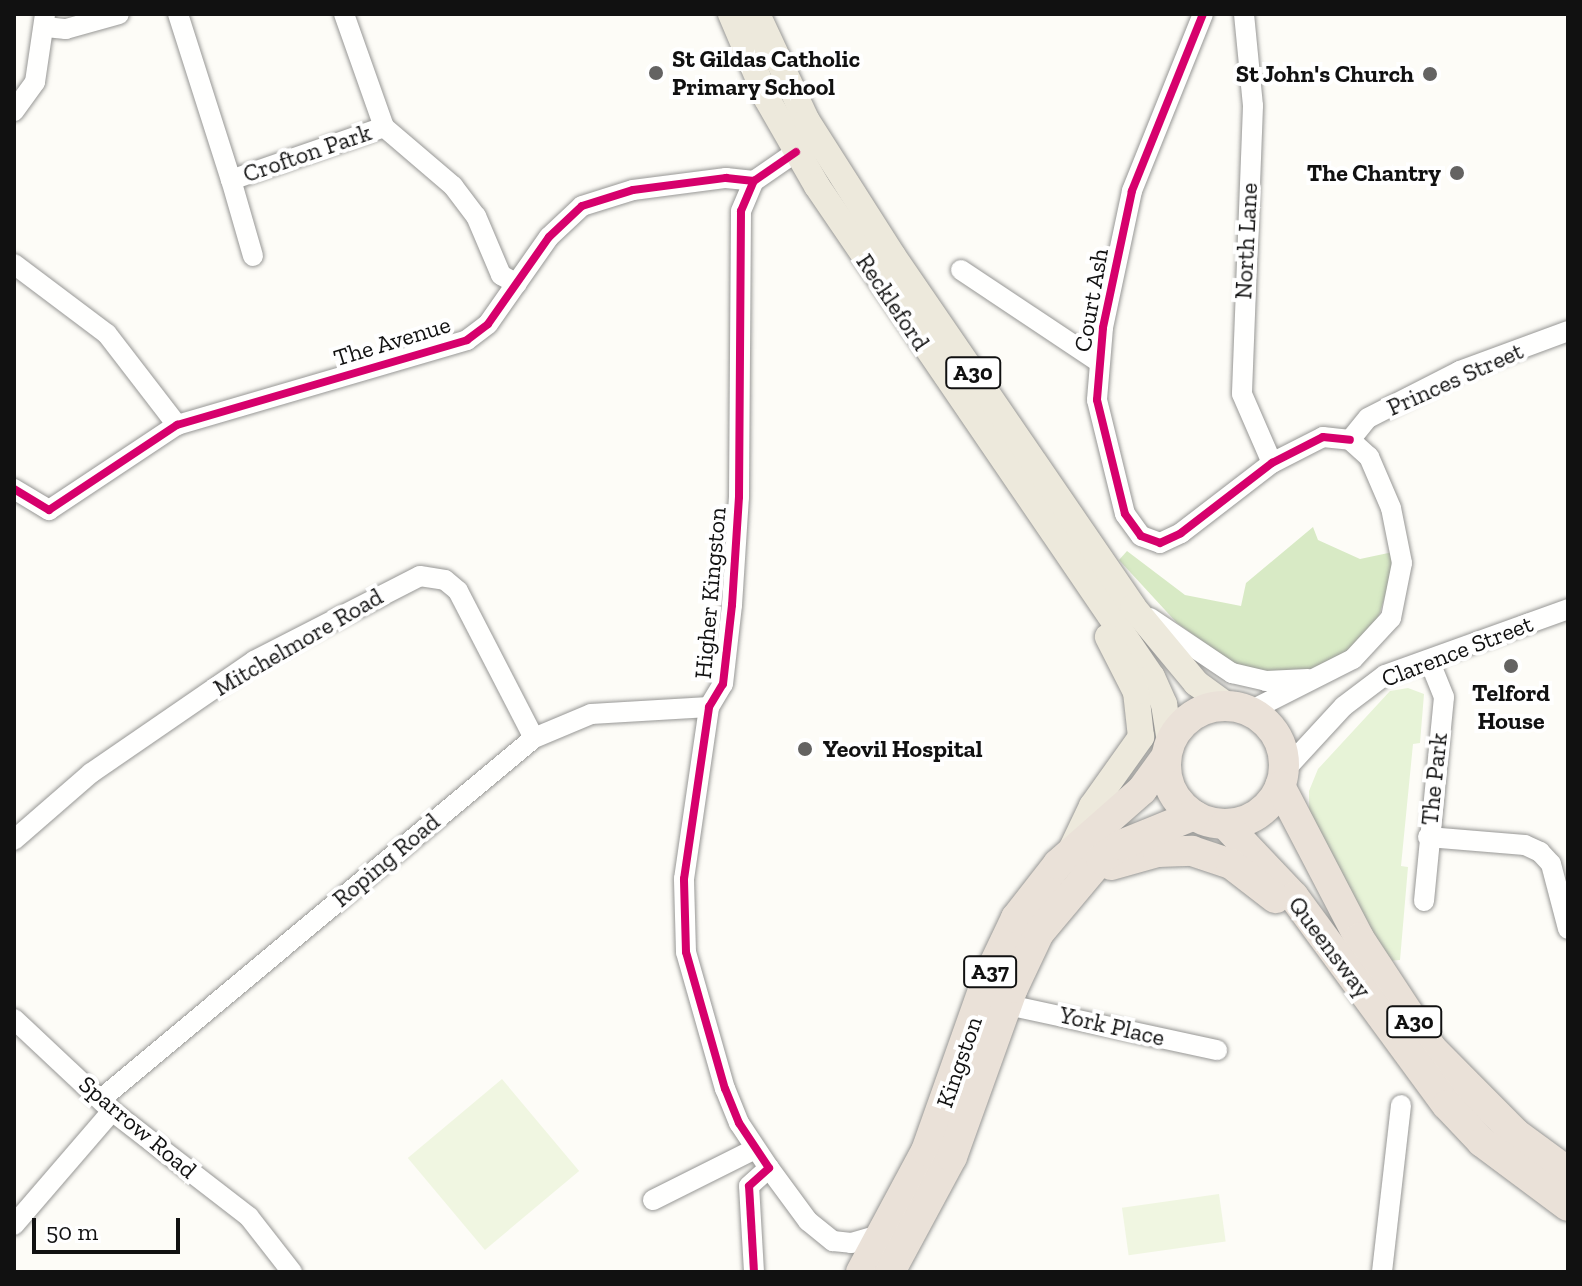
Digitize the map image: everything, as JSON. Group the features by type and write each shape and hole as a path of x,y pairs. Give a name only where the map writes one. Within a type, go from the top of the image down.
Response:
{"highway":[{"path":"1238,708 1277,736 1282,778 1262,811 1225,824 1194,815 1169,784 1168,749 1199,711 1238,708"},
{"name":"Kingston","path":"861,1272 886,1233 939,1121 1006,936 1078,863 1142,790 1168,749"},
{"name":"Queensway","path":"1282,778 1359,938 1432,1049 1515,1133 1568,1172"},
{"name":"Kingston","path":"890,1272 952,1157 1008,1005 1039,933 1078,863 1194,815"},
{"name":"Queensway","path":"1225,824 1324,936 1447,1105 1482,1142 1568,1206"},
{"path":"1078,863 1158,852 1208,855 1248,875 1324,936"}],"main road":[{"name":"Reckleford","path":"731,14 796,152 1158,690 1168,749"},
{"name":"Reckleford","path":"757,14 788,86 828,157 1133,607 1196,683 1238,708"},
{"path":"1077,571 1136,692 1142,728 1132,757 1092,806 1078,863"}],"street":[{"path":"15,109 35,82 46,21 66,29 119,14"},
{"name":"Crofton Park","path":"178,14 253,256"},
{"name":"Crofton Park","path":"344,14 384,127 453,186 476,216 496,267 517,284"},
{"name":"Court Ash","path":"1203,14 1132,191 1099,362 1097,400 1104,447 1125,514 1141,536 1160,543 1181,533 1272,463 1323,437 1350,440"},
{"name":"North Lane","path":"1244,14 1253,106 1242,394 1272,463"},
{"name":"Crofton Park","path":"231,180 384,127"},
{"path":"754,181 796,152"},
{"name":"The Avenue","path":"14,489 49,510 177,425 467,340 488,324 549,237 582,206 633,190 726,178 754,181"},
{"name":"Higher Kingston","path":"754,181 741,211 739,497 732,605 723,684 709,707 684,879 686,952 725,1089 755,1149 808,1221 833,1241 851,1243 886,1233"},
{"path":"14,264 107,334 177,425"},
{"name":"Court Ash","path":"961,270 1099,362"},
{"name":"Princes Street","path":"1350,440 1368,418 1460,371 1568,331"},
{"path":"1238,708 1321,678 1370,646 1391,618 1400,592 1402,563 1391,508 1369,457 1350,440"},
{"name":"Mitchelmore Road","path":"14,840 91,773 254,661 420,576 445,580 458,591 534,738"},
{"name":"Reckleford","path":"1133,607 1232,673 1266,681 1321,678"},
{"name":"Clarence Street","path":"1282,778 1363,689 1385,675 1568,609"},
{"name":"The Park","path":"1424,901 1444,697 1429,660"},
{"name":"Roping Road","path":"14,1225 106,1105 534,738 591,714 709,707"},
{"path":"1428,837 1525,845 1540,852 1551,864 1568,929"},
{"name":"York Place","path":"1008,1005 1217,1050"},
{"name":"Sparrow Road","path":"14,1019 106,1105 249,1217 292,1272"},
{"path":"1382,1272 1401,1105"},
{"path":"653,1200 755,1149"},
{"path":"754,1272 749,1186 769,1168"}],"green space":[{"path":"1313,527 1318,540 1360,559 1393,552 1393,570 1377,622 1345,655 1308,672 1284,674 1236,665 1177,623 1119,560 1127,551 1185,595 1241,606 1246,583"},
{"path":"1408,688 1424,694 1420,743 1413,744 1401,866 1408,867 1400,960 1388,961 1309,810 1309,791 1318,769 1390,691"},
{"path":"502,1079 579,1171 485,1250 408,1158"},
{"path":"1219,1194 1226,1242 1129,1255 1122,1208"}],"cycle path":[{"path":"1203,14 1132,191 1103,328 1097,400 1125,514 1141,536 1160,543 1181,533 1272,463 1323,437 1350,440"},
{"path":"754,1272 749,1186 769,1168 739,1123 725,1089 686,952 684,879 709,707 723,684 732,605 739,497 741,211 754,181 796,152"},
{"path":"14,489 49,510 177,425 467,340 488,324 549,237 582,206 633,190 726,178 754,181"}],"place":[{"name":"St Gildas Catholic Primary School","path":"656,73"},
{"name":"St John's Church","path":"1430,74"},
{"name":"The Chantry","path":"1457,173"},
{"name":"Telford House","path":"1511,666"},
{"name":"Yeovil Hospital","path":"805,749"}]}
